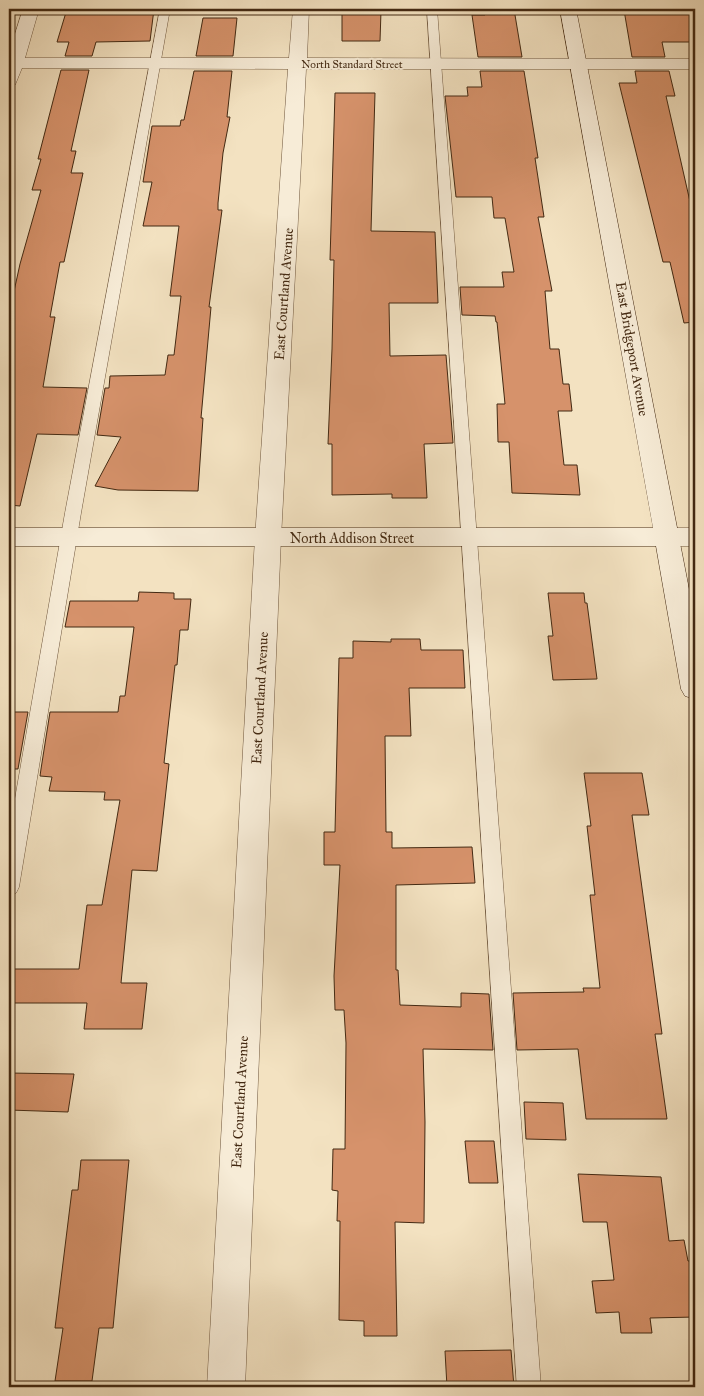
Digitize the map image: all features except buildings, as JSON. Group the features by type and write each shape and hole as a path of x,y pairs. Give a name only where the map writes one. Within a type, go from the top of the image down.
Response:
{"street":[{"path":"9,82 12,63 31,9"},
{"name":"East Courtland Avenue","path":"226,1387 268,538 301,9"},
{"name":"East Bridgeport Avenue","path":"568,9 580,64 695,689"},
{"name":"North Standard Street","path":"12,63 695,64"},
{"name":"North Addison Street","path":"9,537 695,537"}],"lane":[{"path":"9,886 68,537 165,9"},
{"path":"432,9 528,1387"}]}
